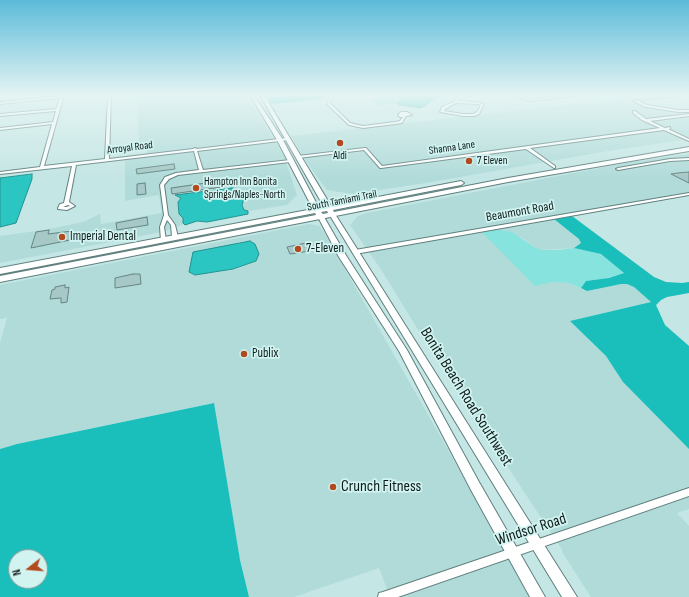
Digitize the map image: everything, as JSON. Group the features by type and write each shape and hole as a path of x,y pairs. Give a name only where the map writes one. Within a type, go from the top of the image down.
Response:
{"main road":[{"path":"269,123 319,213"},
{"path":"278,123 330,211"},
{"path":"559,168 689,144"},
{"name":"South Tamiami Trail","path":"0,271 175,237 319,213 559,168 689,149"},
{"name":"South Tamiami Trail","path":"330,211 519,178 559,168"},
{"name":"Bonita Beach Road Southwest","path":"330,211 354,252 378,286 422,360 570,597"},
{"name":"South Tamiami Trail","path":"0,279 319,213"},
{"name":"Bonita Beach Road Southwest","path":"319,213 343,257 385,321 409,362 471,480 538,597"},
{"path":"409,362 422,360"}],"street":[{"path":"0,129 54,123 42,168"},
{"path":"107,160 108,123"},
{"path":"348,123 363,127 396,123"},
{"path":"655,123 689,139"},
{"name":"Shanna Lane","path":"369,153 381,167 667,128"},
{"name":"Arroyal Road","path":"0,173 287,139"},
{"path":"532,146 559,168"},
{"path":"526,147 559,168"},
{"path":"195,149 201,171"},
{"path":"299,158 365,149"},
{"path":"356,152 365,149"},
{"path":"365,149 369,153"},
{"path":"299,158 356,152 369,153"},
{"path":"162,240 162,227 166,216 162,185 164,180 171,176 201,171 290,159"},
{"path":"618,169 670,160 689,159"},
{"path":"66,204 74,164"},
{"name":"Beaumont Road","path":"354,252 689,194"},
{"path":"166,216 173,225 175,237"},
{"name":"Windsor Road","path":"383,597 689,492"}],"shaded area":[{"path":"138,123 264,123 284,156 297,195 287,205 248,211 244,210 241,198 237,192 229,187 178,194 177,196 182,198 178,207 179,214 183,218 184,224 162,232 0,263 0,236 50,229 83,222 100,214 101,224 162,213 159,195 125,201 125,160 122,160 122,157 147,154 147,147 139,148"},
{"path":"408,123 689,123 689,139 608,151 426,183 353,194 327,190 302,156 291,136"},
{"path":"689,154 689,192 583,211 585,214 555,219 579,239 581,243 573,248 542,250 534,247 524,239 504,230 485,230 535,285 552,282 569,283 587,291 627,284 634,287 651,302 570,321 606,356 623,382 689,449 689,509 677,513 689,526 689,597 591,597 562,552 563,551 425,341 380,268 350,225 358,216 367,213 630,162"},
{"path":"32,174 32,179 16,223 0,227 0,178"},
{"path":"232,188 237,189 239,197 244,199 242,205 244,210 248,211 248,214 207,222 197,221 185,225 183,223 183,218 179,214 178,202 181,198 175,195"},
{"path":"572,216 654,277 666,282 689,282 689,293 667,297 656,305 665,325 689,346 689,449 623,382 606,356 570,321 651,302 634,287 627,284 587,291 581,288 586,281 609,278 624,273 601,254 574,248 581,243 579,239 554,219"},
{"path":"309,224 319,226 325,234 447,448 529,597 390,597 379,568 294,597 249,597 240,560 213,403 17,444 0,449 0,343 7,318 0,319 0,285","holes":["250,241 255,244 259,254 256,261 237,269 195,275 191,274 189,270 192,254 239,242"]},
{"path":"496,229 512,232 534,247 542,250 574,248 601,254 624,273 609,278 586,281 581,288 569,283 552,282 535,286 481,231"},
{"path":"250,241 255,244 259,254 256,261 233,269 195,275 189,272 193,252"},
{"path":"214,403 240,560 249,597 0,597 0,449 17,444"}],"building":[{"path":"174,164 175,169 137,174 136,169"},
{"path":"689,172 689,183 671,174 678,173"},
{"name":"Hampton Inn Bonita Springs/Naples-North","path":"220,181 222,187 172,194 171,188"},
{"path":"145,183 146,194 137,195 137,184"},
{"path":"147,217 148,225 117,230 116,223"},
{"path":"49,230 48,234 72,231 70,240 31,248 36,232"},
{"name":"7-Eleven","path":"306,243 310,251 290,254 287,247"},
{"path":"140,274 141,284 115,288 115,278"},
{"path":"65,285 65,288 69,287 67,302 61,303 61,298 50,299 52,290 55,289 55,287"}],"place":[{"name":"Aldi","path":"340,143"},
{"name":"7 Eleven","path":"469,161"},
{"name":"Hampton Inn Bonita Springs/Naples-North","path":"196,188"},
{"name":"Imperial Dental","path":"62,237"},
{"name":"7-Eleven","path":"298,249"},
{"name":"Publix","path":"244,354"},
{"name":"Crunch Fitness","path":"333,487"}]}
